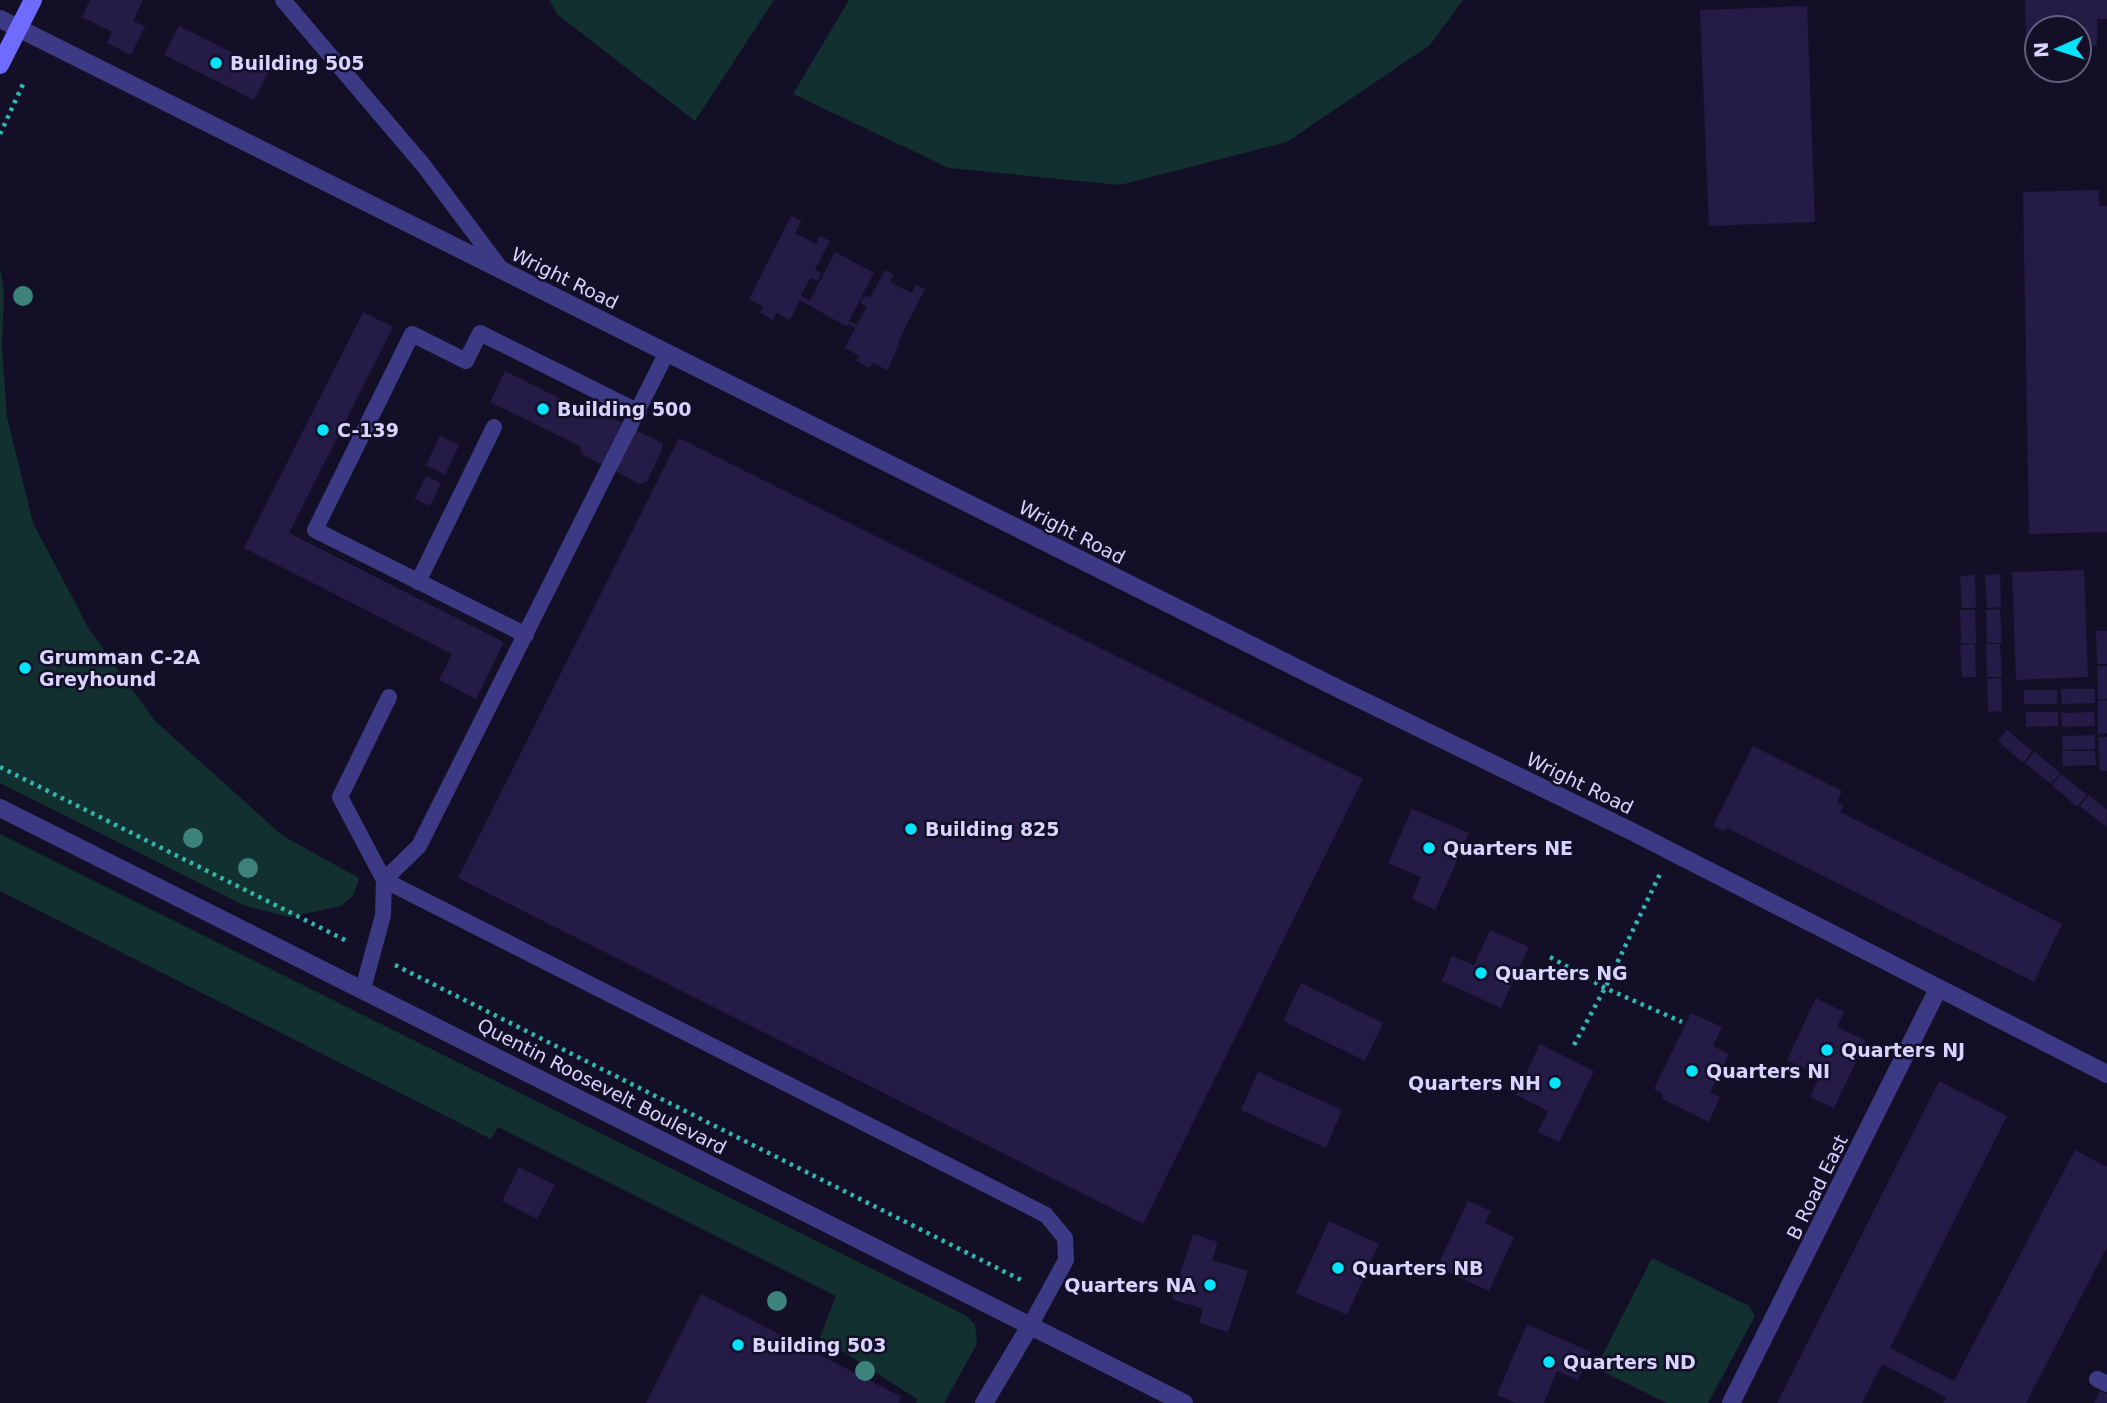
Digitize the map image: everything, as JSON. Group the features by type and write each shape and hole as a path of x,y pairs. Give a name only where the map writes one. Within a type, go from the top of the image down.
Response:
{"main road":[{"path":"0,65 33,0"}],"street":[{"name":"Wright Road","path":"0,19 1327,683 1671,852 2107,1074"},
{"name":"Quentin Roosevelt Boulevard","path":"0,808 1184,1403"},
{"name":"B Road East","path":"1731,1403 1938,989"},
{"path":"984,1403 1030,1326"}],"lane":[{"path":"282,0 424,166 501,269"},
{"path":"526,635 315,530 412,334 466,361 480,333 639,412"},
{"path":"384,880 419,846 667,352"},
{"path":"418,582 494,427"},
{"path":"363,989 383,915 384,880 340,797 389,697"},
{"path":"384,880 1046,1215 1065,1238 1066,1260 1030,1326"}],"path":[{"path":"0,134 29,71"},
{"path":"0,767 1048,1294"},
{"path":"1574,1045 1605,988 1671,852"},
{"path":"1549,957 1605,988 1682,1022"}],"green space":[{"path":"549,0 774,0 695,121 558,15"},
{"path":"849,0 1463,0 1430,45 1287,142 1120,185 949,168 793,94"},
{"path":"0,267 4,292 2,347 7,417 33,523 89,629 154,720 283,836 359,878 353,896 341,906 289,917 243,905 0,783"},
{"path":"0,834 965,1315 975,1324 977,1344 944,1403 916,1403 917,1399 820,1337 836,1296 498,1127 491,1139 0,891"},
{"path":"1652,1258 1749,1306 1755,1316 1708,1403 1667,1403 1596,1368"}],"building":[{"path":"90,0 143,0 133,21 145,26 131,55 107,43 112,32 82,17"},
{"path":"2025,0 2107,0 2107,19 2097,19 2097,46 2093,46 2093,14 2025,14"},
{"path":"1807,6 1815,222 1709,226 1700,10"},
{"name":"Building 505","path":"179,26 269,71 254,100 164,55"},
{"path":"2099,190 2099,206 2107,206 2107,532 2029,534 2023,192"},
{"path":"791,216 801,221 795,233 816,244 820,236 830,241 815,270 821,273 818,281 810,278 801,296 810,300 835,252 874,273 849,321 857,325 867,306 860,303 865,295 870,298 885,270 894,275 890,282 912,293 916,285 925,289 887,370 873,363 870,368 856,361 859,356 845,348 855,328 848,324 847,327 800,300 790,320 776,313 773,320 760,313 763,307 749,299"},
{"name":"C-139","path":"363,312 393,327 289,533 504,642 476,699 439,680 452,654 244,548"},
{"path":"505,371 595,416 604,414 662,443 663,447 647,482 640,484 581,454 580,446 490,402"},
{"path":"440,436 459,445 445,475 426,465"},
{"name":"Building 825","path":"679,438 1363,779 1143,1224 458,878"},
{"path":"426,476 441,483 430,506 415,499"},
{"path":"2084,570 2088,677 2016,680 2012,572"},
{"path":"2000,574 2001,607 1987,608 1985,575"},
{"path":"1975,575 1976,608 1962,608 1960,576"},
{"path":"2000,609 2002,643 1987,643 1986,610"},
{"path":"1960,610 1975,610 1976,643 1961,643"},
{"path":"2096,631 2107,631 2107,664 2097,664"},
{"path":"1975,644 1976,677 1962,677 1960,645"},
{"path":"1986,644 2000,644 2002,677 1987,677"},
{"path":"2097,666 2107,666 2107,699 2098,700"},
{"path":"2001,678 2002,711 1988,712 1987,679"},
{"path":"2061,689 2095,689 2095,700 2091,700 2095,703 2062,704"},
{"path":"2024,690 2057,690 2057,704 2024,704"},
{"path":"2107,700 2107,733 2098,734 2098,701"},
{"path":"2026,712 2058,712 2058,726 2026,727"},
{"path":"2094,712 2095,726 2062,727 2061,713"},
{"path":"2007,730 2032,751 2023,763 1998,741"},
{"path":"2095,735 2095,749 2063,750 2062,736"},
{"path":"2098,737 2107,737 2107,771 2100,771"},
{"path":"1753,746 1842,791 1837,802 1844,806 1840,812 2062,924 2034,982 1727,828 1724,831 1713,826"},
{"path":"2062,751 2095,751 2096,765 2063,766"},
{"path":"2035,752 2060,773 2051,784 2025,763"},
{"path":"2061,774 2087,795 2077,807 2052,785"},
{"path":"2089,795 2107,810 2106,827 2080,806"},
{"name":"Quarters NE","path":"1412,809 1469,833 1435,910 1412,899 1421,877 1388,863"},
{"name":"Quarters NG","path":"1490,930 1529,947 1501,1008 1442,981 1452,956 1474,965"},
{"path":"1301,983 1383,1023 1365,1061 1283,1021"},
{"name":"Quarters NJ","path":"1816,998 1844,1012 1837,1027 1866,1041 1834,1108 1810,1097 1820,1076 1787,1060"},
{"name":"Quarters NI","path":"1691,1013 1722,1027 1713,1046 1729,1054 1710,1092 1720,1097 1709,1122 1661,1098 1663,1094 1654,1089"},
{"name":"Quarters NH","path":"1540,1044 1594,1071 1559,1142 1538,1132 1548,1111 1516,1095"},
{"path":"1258,1072 1342,1110 1326,1148 1241,1110"},
{"path":"1939,1081 2007,1116 1890,1348 1954,1381 2075,1150 2107,1167 2107,1247 2026,1403 1943,1403 1946,1397 1882,1364 1862,1403 1777,1403"},
{"path":"519,1167 555,1185 537,1219 502,1201"},
{"path":"1468,1201 1491,1211 1485,1223 1514,1237 1489,1291 1437,1267"},
{"name":"Quarters NB","path":"1329,1221 1379,1244 1347,1315 1296,1293"},
{"name":"Quarters NA","path":"1193,1234 1218,1242 1212,1260 1248,1271 1228,1332 1199,1323 1203,1309 1172,1299"},
{"name":"Building 503","path":"701,1294 902,1397 898,1403 646,1403"},
{"name":"Quarters ND","path":"1527,1324 1591,1352 1578,1380 1557,1371 1544,1403 1516,1403 1497,1395"},
{"path":"2100,1391 2107,1394 2107,1403 2094,1403"}],"place":[{"name":"Building 505","path":"216,63"},
{"name":"Building 500","path":"543,409"},
{"name":"C-139","path":"323,430"},
{"name":"Grumman C-2A Greyhound","path":"25,668"},
{"name":"Building 825","path":"911,829"},
{"name":"Quarters NE","path":"1429,848"},
{"name":"Quarters NG","path":"1481,973"},
{"name":"Quarters NJ","path":"1827,1050"},
{"name":"Quarters NI","path":"1692,1071"},
{"name":"Quarters NH","path":"1555,1083"},
{"name":"Quarters NB","path":"1338,1268"},
{"name":"Quarters NA","path":"1210,1285"},
{"name":"Building 503","path":"738,1345"},
{"name":"Quarters ND","path":"1549,1362"}]}
